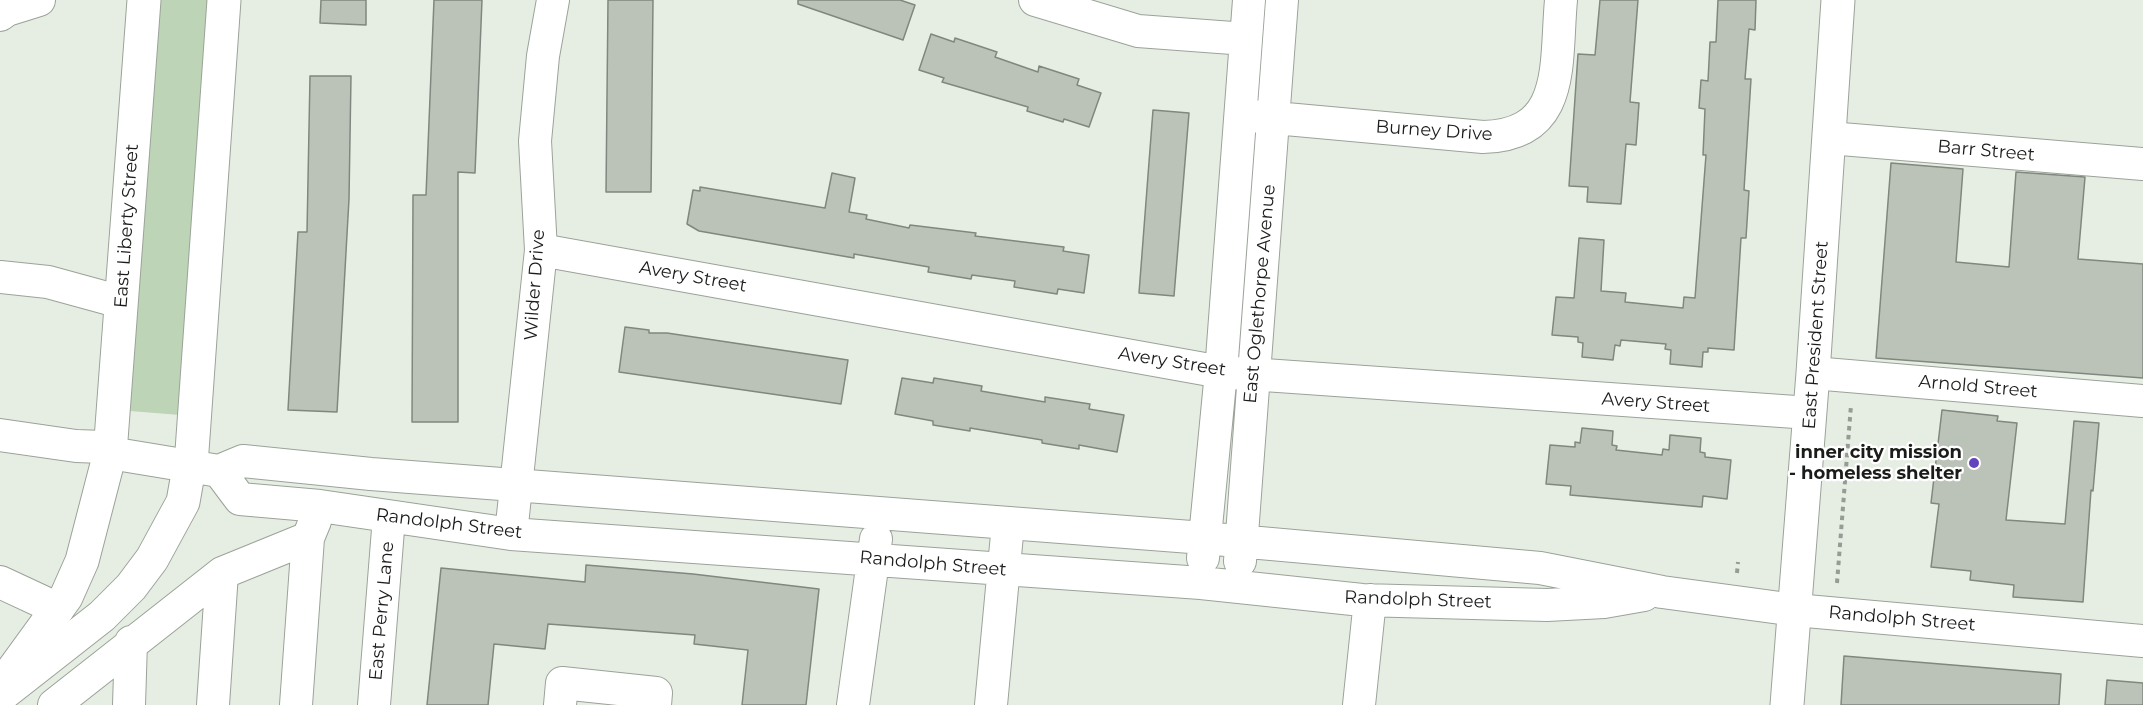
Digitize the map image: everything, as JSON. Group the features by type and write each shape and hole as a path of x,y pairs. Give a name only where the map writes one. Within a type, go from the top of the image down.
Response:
{"main road":[{"name":"East Liberty Street","path":"0,687 58,609 82,561 110,453 144,0"},
{"path":"0,696 102,616 131,587 152,559 183,502 200,462 224,0"},
{"name":"East President Street","path":"1787,705 1813,373 1838,0"}],"street":[{"path":"0,15 6,10 39,0"},
{"name":"Wilder Drive","path":"511,534 541,250 535,141 543,56 553,0"},
{"path":"1035,0 1138,31 1246,39"},
{"name":"East Oglethorpe Avenue","path":"1201,584 1221,372 1250,0"},
{"name":"East Oglethorpe Avenue","path":"1239,587 1240,541 1282,0"},
{"name":"Burney Drive","path":"1240,115 1483,137 1506,136 1525,129 1538,118 1548,102 1553,78 1561,0"},
{"name":"Barr Street","path":"1829,138 2143,164"},
{"name":"Avery Street","path":"541,250 1221,372 1810,413"},
{"path":"0,277 48,282 121,302"},
{"name":"Arnold Street","path":"1813,373 2143,401"},
{"name":"Randolph Street","path":"0,435 76,446 103,447 110,453 200,462 243,461 371,474 1204,538 1540,568 1662,592 1795,609 2143,641"},
{"name":"Randolph Street","path":"200,462 240,499 320,506 511,534 1201,584 1370,600 1546,605 1604,602 1662,592"},
{"path":"296,705 308,538 320,506"},
{"path":"853,705 881,514"},
{"name":"East Perry Lane","path":"374,705 389,517"},
{"path":"991,705 1008,524"},
{"path":"54,705 131,642 222,573 308,538"},
{"path":"213,705 222,573"},
{"path":"0,582 58,609"},
{"path":"1359,705 1370,600"},
{"path":"129,705 131,642"},
{"path":"560,705 562,683 656,693 655,705"}],"path":[{"path":"1835,613 1852,399"}],"green space":[{"path":"160,0 209,0 180,415 130,411"}],"building":[{"path":"321,0 366,0 366,25 320,23"},
{"path":"434,0 482,0 475,173 458,172 458,422 412,422 413,195 426,195"},
{"path":"608,0 653,0 651,192 606,192"},
{"path":"798,0 900,0 915,5 903,40 798,4"},
{"path":"1600,0 1638,0 1630,102 1639,103 1636,145 1626,144 1621,204 1587,202 1588,187 1569,186 1578,54 1595,55"},
{"path":"1718,0 1756,0 1755,30 1749,29 1745,79 1751,79 1744,190 1749,191 1746,238 1741,238 1734,350 1708,348 1708,352 1703,352 1702,367 1670,364 1671,350 1665,349 1666,344 1621,340 1620,346 1615,345 1613,360 1582,357 1583,343 1578,342 1578,337 1552,335 1556,297 1574,298 1579,238 1604,240 1601,291 1626,293 1625,302 1683,308 1684,297 1695,298 1706,155 1703,155 1705,109 1699,108 1701,80 1708,81 1710,42 1716,42"},
{"path":"931,34 954,42 955,38 997,52 995,57 1038,72 1039,66 1079,79 1077,85 1101,93 1089,127 1027,111 1028,107 942,82 944,78 919,70"},
{"path":"310,76 351,76 349,199 337,412 288,410 298,232 307,232"},
{"path":"1153,110 1189,113 1174,296 1139,293"},
{"path":"1891,163 1963,169 1956,262 2009,267 2016,172 2085,177 2078,259 2143,264 2143,378 1876,358"},
{"path":"832,173 855,178 849,212 867,215 866,219 909,228 910,225 976,233 975,236 1064,247 1063,251 1089,255 1084,293 1058,289 1057,294 1014,287 1015,281 972,275 971,279 928,272 929,267 854,254 854,258 699,231 687,224 693,190 700,191 700,187 825,208"},
{"path":"625,327 649,330 649,333 667,333 848,360 841,404 619,372"},
{"path":"902,378 933,383 934,378 982,386 981,391 1045,402 1045,397 1090,404 1089,409 1124,415 1117,452 1079,445 1079,449 1042,443 1042,440 970,428 970,431 933,425 933,421 895,414"},
{"path":"1942,410 1998,416 1997,421 2017,423 2006,520 2065,524 2074,421 2099,423 2093,491 2091,490 2083,602 2013,597 2014,585 1970,580 1971,571 1931,567 1939,504 1931,503"},
{"path":"1582,428 1613,431 1612,445 1617,446 1616,450 1662,455 1663,449 1669,450 1670,435 1701,438 1700,452 1705,453 1705,457 1731,460 1727,499 1703,496 1702,507 1570,495 1571,486 1546,484 1550,445 1575,447 1575,442 1580,443"},
{"path":"586,565 693,574 819,589 806,705 742,705 748,650 694,644 695,635 548,624 545,649 494,644 488,705 427,705 441,568 585,582"},
{"path":"1844,656 2061,674 2059,705 1841,705"},
{"path":"2107,680 2143,683 2143,705 2105,705"}],"place":[{"name":"inner city mission - homeless shelter","path":"1974,463"}]}
